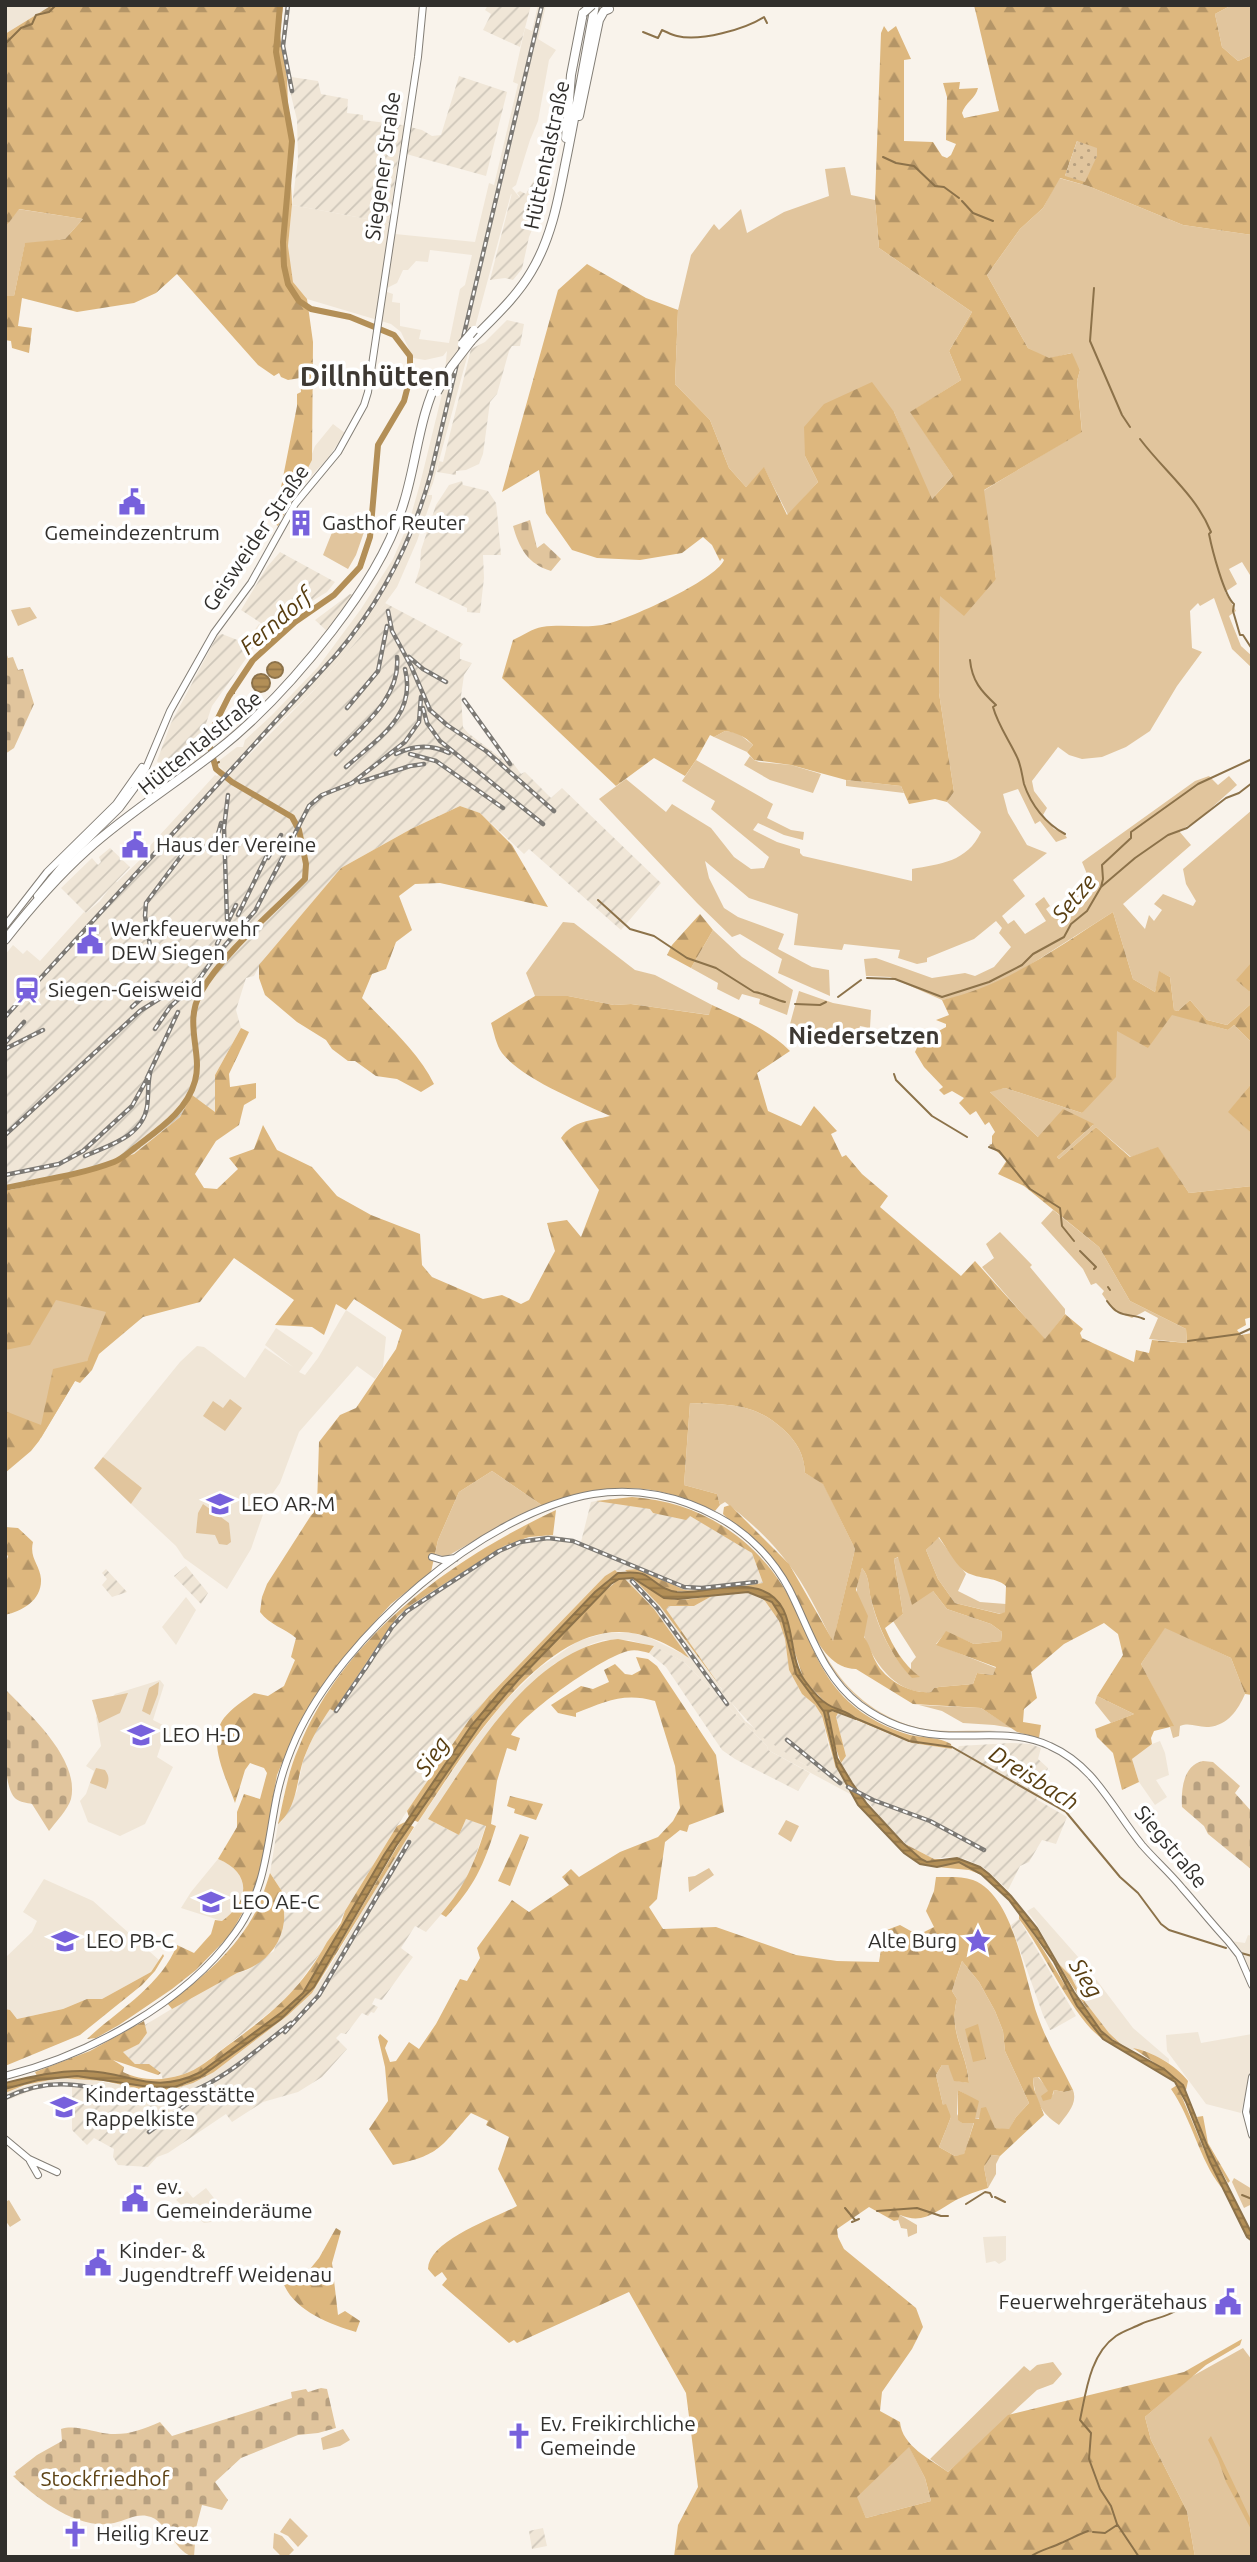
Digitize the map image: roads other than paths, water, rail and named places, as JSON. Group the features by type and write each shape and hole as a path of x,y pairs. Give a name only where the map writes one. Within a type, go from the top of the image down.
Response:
{"highway":[{"path":"577,5 589,8 598,18"},
{"path":"568,138 568,97 589,8"},
{"name":"Hüttentalstraße","path":"5,949 49,895 93,852 273,707 314,663 381,566 409,505 426,426 437,392 451,367 471,341 517,293 537,262 551,225 589,8"},
{"path":"568,138 583,104 598,18 609,9"},
{"name":"Hüttentalstraße","path":"5,940 45,892 89,848 233,741 276,698 315,653 349,607 377,564 401,513 424,413 440,375 455,352 513,289 533,260 547,223 568,138"}],"main road":[{"name":"Siegener Straße","path":"377,331 423,5"},
{"name":"Geisweider Straße","path":"5,935 66,861 120,808 134,789 175,703 214,633 251,583 295,504 338,452 357,418 368,392 377,331"},
{"name":"Geisweider Straße","path":"5,926 62,857 116,804 148,760"},
{"name":"Siegstraße","path":"5,2076 49,2062 110,2035 179,1990 214,1958 237,1931 260,1885 266,1865 276,1798 297,1736 335,1674 386,1616 417,1588 494,1534 529,1516 580,1497 615,1492 641,1492 692,1505 728,1523 750,1540 767,1557 787,1585 827,1668 838,1684 859,1703 892,1723 921,1733 1028,1738 1053,1747 1078,1762 1100,1784 1140,1842 1218,1929 1241,1962 1252,1985"},
{"path":"432,1557 446,1560 460,1556"},
{"path":"1252,2077 1246,2112 1252,2135"},
{"path":"5,2139 29,2159 57,2172"},
{"path":"29,2159 38,2175 41,2169 39,2164"}],"waterway":[{"path":"5,44 21,28 32,24 36,15 49,12 56,5"},
{"name":"Ferndorf","path":"5,1188 74,1174 114,1162 154,1133 179,1110 195,1081 197,1060 193,1026 196,1004 201,992 235,948 305,879 306,864 299,830 292,817 232,782 216,769 209,743 212,730 229,696 253,660 295,622 334,595 360,567 370,537 378,445 404,401 410,378 410,356 394,335 350,317 311,309 299,301 288,284 283,242 292,141 276,52 280,5"},
{"path":"643,32 658,38 662,30 677,36 698,37 734,30 764,17 767,23"},
{"path":"883,157 896,163 914,166 935,186 944,187 959,198"},
{"path":"962,201 973,213 993,221"},
{"path":"1094,288 1090,341 1122,415 1130,427"},
{"path":"1140,439 1205,519 1211,532 1209,534 1222,582 1234,604 1233,611 1240,635 1243,635 1252,649"},
{"path":"970,660 978,685 996,705 993,707 995,714 1018,760 1031,799 1040,813 1065,834"},
{"path":"1101,887 1102,865 1131,838 1131,832 1198,784 1252,759"},
{"name":"Ferndorf","path":"215,764 219,762"},
{"name":"Setze","path":"867,978 895,979 942,997 989,982 1022,965 1033,954 1064,937 1071,924 1087,911 1101,887 1135,858 1168,835 1187,828 1226,798 1239,793 1252,783"},
{"name":"Setze","path":"598,900 630,929 654,936 687,958 716,968 754,992 785,1002"},
{"name":"Setze","path":"838,997 861,980"},
{"name":"Setze","path":"795,1004 820,1005 826,1002"},
{"path":"894,1074 896,1080 932,1116 967,1137"},
{"path":"989,1147 999,1151 1030,1189 1060,1208 1062,1226 1074,1241"},
{"path":"1080,1251 1096,1267 1094,1269"},
{"path":"1107,1301 1120,1313 1144,1319"},
{"path":"1188,1341 1239,1334 1252,1328"},
{"name":"Dreisbach","path":"855,1718 909,1741 952,1747 1066,1812 1120,1877 1138,1893 1161,1924 1169,1930 1226,1948"},
{"name":"Dreisbach","path":"1241,1953 1252,1956"},
{"path":"966,2204 985,2192 992,2197"},
{"path":"1242,2195 1252,2199"},
{"path":"995,2197 1005,2202"},
{"path":"845,2208 855,2220"},
{"path":"877,2211 917,2208 948,2216"},
{"path":"852,2222 859,2219"},
{"path":"1139,2557 1117,2524 1111,2506 1100,2489 1089,2459 1091,2433 1080,2420 1090,2374 1107,2344 1125,2331 1177,2310"},
{"path":"1093,2532 1105,2533 1117,2525"},
{"path":"1030,2557 1088,2531"}],"railway":[{"path":"288,5 283,46 292,91"},
{"path":"5,1017 336,655 353,635 394,570 415,523 431,473 542,5"},
{"path":"388,611 392,631 430,710 486,751 554,811"},
{"path":"347,708 378,671 387,626"},
{"path":"336,754 386,699 397,672 397,657"},
{"path":"409,657 423,669 446,682"},
{"path":"346,767 381,736 400,713 407,686 405,669"},
{"path":"155,1029 170,1007 197,982 255,911 309,806 322,795 352,783 405,742 419,722 421,697"},
{"path":"464,700 510,764"},
{"path":"423,708 427,723 440,741 543,824"},
{"path":"396,754 422,747 449,753"},
{"path":"410,754 436,761 503,808"},
{"path":"360,782 424,764"},
{"path":"227,919 224,828 228,795"},
{"path":"208,850 221,823"},
{"path":"268,858 281,835"},
{"path":"150,946 145,916 146,903 193,840"},
{"path":"238,915 270,849"},
{"path":"217,944 236,905"},
{"path":"5,1135 140,1011 186,982"},
{"path":"132,1007 158,983"},
{"path":"147,1078 178,1012"},
{"path":"5,1043 24,1022"},
{"path":"5,1049 43,1030"},
{"path":"85,1156 114,1144 139,1126 147,1107 151,1069"},
{"path":"5,1175 59,1164 83,1151 132,1106 147,1079"},
{"path":"365,1669 392,1627 407,1611 499,1551 520,1542 548,1538 573,1541 684,1587 702,1588 756,1582"},
{"path":"632,1581 658,1609 727,1704"},
{"path":"336,1711 371,1660"},
{"path":"787,1740 840,1783"},
{"path":"848,1787 873,1800 930,1821 984,1850"},
{"path":"285,2032 319,1995 409,1842"},
{"path":"139,2098 161,2099 202,2087 240,2064 291,2023"},
{"path":"5,2098 36,2087 63,2084 122,2094"},
{"path":"149,2132 187,2104"}],"place":[{"name":"Gemeindezentrum","path":"132,502"},
{"name":"Gasthof Reuter","path":"301,523"},
{"name":"Haus der Vereine","path":"135,845"},
{"name":"Werkfeuerwehr DEW Siegen","path":"90,941"},
{"name":"Siegen-Geisweid","path":"27,990"},
{"name":"LEO AR-M","path":"220,1504"},
{"name":"LEO H-D","path":"141,1735"},
{"name":"LEO AE-C","path":"211,1902"},
{"name":"LEO PB-C","path":"65,1941"},
{"name":"Alte Burg","path":"978,1941"},
{"name":"Kindertagesstätte Rappelkiste","path":"64,2107"},
{"name":"ev. Gemeinderäume","path":"135,2199"},
{"name":"Kinder- & Jugendtreff Weidenau","path":"98,2263"},
{"name":"Feuerwehrgerätehaus","path":"1228,2302"},
{"name":"Ev. Freikirchliche Gemeinde","path":"519,2436"},
{"name":"Heilig Kreuz","path":"75,2534"}],"district":[{"name":"Dillnhütten","path":"375,376"},
{"name":"Niedersetzen","path":"864,1036"}],"water label":[{"name":"Sieg","path":"432,1756"},
{"name":"Sieg","path":"1086,1978"}],"park label":[{"name":"Stockfriedhof","path":"105,2479"}]}
